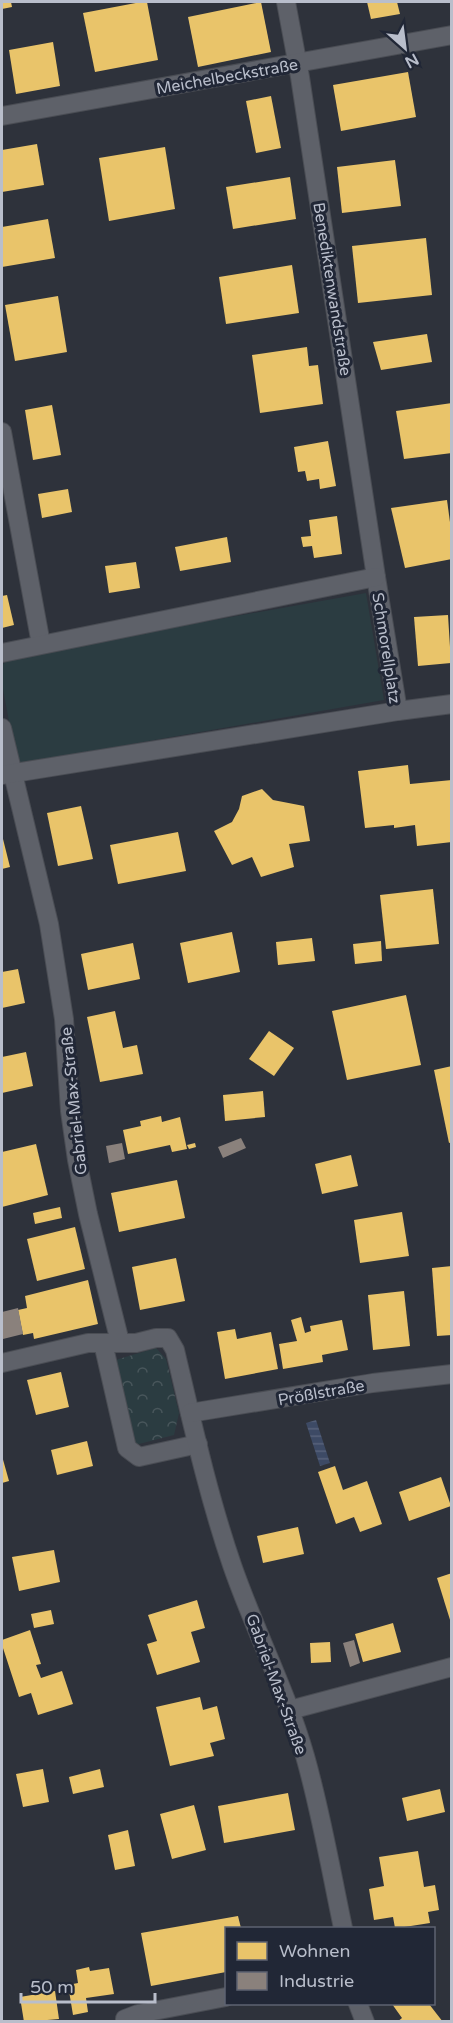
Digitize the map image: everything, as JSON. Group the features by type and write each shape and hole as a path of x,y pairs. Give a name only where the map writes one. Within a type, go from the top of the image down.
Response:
{"street":[{"name":"Benediktenwandstraße","path":"286,2 298,63 376,577"},
{"name":"Meichelbeckstraße","path":"2,116 452,35"},
{"path":"2,432 40,644"},
{"name":"Schmorellplatz","path":"2,653 376,577 398,711 7,774"},
{"path":"398,711 452,704"},
{"path":"2,728 7,774"},
{"name":"Gabriel-Max-Straße","path":"7,774 49,924 64,1019 70,1111 77,1160 111,1342 127,1448 140,1457 198,1444"},
{"name":"Gabriel-Max-Straße","path":"111,1342 136,1343 156,1338 168,1338 175,1350 198,1444 232,1565 290,1710 305,1756 343,1927"},
{"path":"2,1363 88,1343 111,1342"},
{"name":"Prößlstraße","path":"190,1413 373,1383 452,1374"},
{"path":"290,1710 452,1667"},
{"path":"125,2022 125,2019 138,2014 225,1997"},
{"path":"358,2005 365,2022"}],"green space":[{"path":"366,593 384,700 17,764 2,684 2,665 12,656"},
{"path":"156,1348 166,1359 179,1413 174,1435 131,1446 112,1361"}],"water":[{"path":"316,1420 330,1463 320,1466 306,1423"}],"building: Wohnen":[{"path":"2,2 11,2 12,7 2,9"},
{"path":"147,2 158,60 95,72 83,13"},
{"path":"261,2 271,52 198,67 188,17"},
{"path":"367,2 397,2 400,14 371,19"},
{"path":"53,42 60,86 16,94 9,50"},
{"path":"408,72 416,117 341,131 333,85"},
{"path":"271,96 281,148 256,153 246,101"},
{"path":"37,144 44,185 2,192 2,150"},
{"path":"165,147 175,209 109,221 99,158"},
{"path":"395,160 401,206 342,213 337,167"},
{"path":"290,177 296,219 233,229 226,187"},
{"path":"48,219 55,258 2,267 2,227"},
{"path":"426,238 432,295 358,303 352,246"},
{"path":"292,265 299,313 226,324 219,277"},
{"path":"58,296 67,352 15,361 5,305"},
{"path":"427,334 432,362 381,370 373,342"},
{"path":"307,347 309,366 318,365 323,404 260,413 252,355"},
{"path":"452,403 452,453 404,459 396,411"},
{"path":"52,405 61,455 33,460 25,410"},
{"path":"328,441 336,486 320,489 319,479 307,481 305,471 298,472 294,447"},
{"path":"68,489 72,512 42,518 38,494"},
{"path":"447,500 452,537 452,559 405,568 391,508"},
{"path":"337,516 342,554 314,558 312,546 303,547 301,537 311,536 309,520"},
{"path":"227,537 231,562 180,571 175,547"},
{"path":"136,562 140,588 109,593 105,566"},
{"path":"7,595 14,625 2,628 2,596"},
{"path":"448,615 451,663 418,666 414,617"},
{"path":"408,765 410,784 452,780 452,842 417,846 415,825 365,828 358,771"},
{"path":"262,789 273,800 304,806 310,841 289,844 294,867 261,877 252,857 232,865 214,831 232,822 239,809 242,796"},
{"path":"81,806 93,859 58,866 47,813"},
{"path":"178,832 186,871 118,884 110,845"},
{"path":"2,835 10,867 2,869"},
{"path":"433,889 439,944 386,949 380,895"},
{"path":"232,932 240,972 188,983 180,943"},
{"path":"312,938 315,961 278,965 276,942"},
{"path":"381,941 382,961 355,964 353,944"},
{"path":"133,943 140,979 88,990 81,954"},
{"path":"18,969 25,1003 2,1008 2,972"},
{"path":"406,995 421,1065 347,1080 332,1011"},
{"path":"115,1011 123,1048 137,1045 143,1074 100,1082 87,1017"},
{"path":"269,1031 294,1048 274,1076 249,1059"},
{"path":"26,1052 33,1086 2,1093 2,1057"},
{"path":"452,1066 452,1142 449,1143 434,1070"},
{"path":"263,1091 265,1117 225,1121 223,1095"},
{"path":"161,1116 162,1122 180,1117 187,1149 172,1152 170,1145 128,1154 123,1130 141,1126 140,1121"},
{"path":"195,1143 196,1147 189,1149 187,1145"},
{"path":"36,1144 48,1195 2,1207 2,1152"},
{"path":"351,1155 358,1186 322,1194 315,1164"},
{"path":"177,1180 185,1218 119,1232 111,1193"},
{"path":"60,1207 62,1218 35,1224 33,1213"},
{"path":"402,1212 409,1256 360,1263 354,1220"},
{"path":"75,1227 85,1269 37,1281 27,1239"},
{"path":"176,1258 185,1301 140,1310 132,1267"},
{"path":"452,1266 452,1335 437,1336 432,1268"},
{"path":"88,1280 98,1324 34,1339 33,1333 23,1335 18,1310 27,1308 25,1296"},
{"path":"404,1291 410,1346 373,1350 368,1295"},
{"path":"301,1317 305,1333 311,1331 310,1326 342,1320 348,1350 322,1355 323,1362 283,1369 279,1344 297,1341 291,1320"},
{"path":"235,1329 237,1339 271,1332 278,1369 225,1379 217,1332"},
{"path":"61,1372 69,1407 36,1415 27,1380"},
{"path":"87,1441 93,1466 57,1475 51,1450"},
{"path":"2,1456 9,1481 2,1483"},
{"path":"335,1466 343,1490 367,1481 382,1524 360,1532 354,1517 336,1524 318,1472"},
{"path":"441,1477 451,1506 409,1521 399,1492"},
{"path":"298,1527 304,1554 263,1563 257,1536"},
{"path":"54,1550 60,1582 19,1591 12,1557"},
{"path":"452,1573 452,1623 451,1623 437,1578"},
{"path":"197,1600 205,1628 191,1632 200,1662 157,1675 147,1644 157,1641 148,1615"},
{"path":"51,1610 54,1624 34,1628 31,1614"},
{"path":"393,1623 401,1652 363,1662 355,1634"},
{"path":"30,1630 41,1664 36,1665 41,1678 62,1671 73,1704 38,1715 31,1693 19,1697 2,1640"},
{"path":"330,1642 331,1662 311,1663 310,1643"},
{"path":"200,1697 203,1710 217,1706 225,1739 210,1743 214,1756 170,1766 156,1707"},
{"path":"43,1769 49,1802 23,1807 16,1774"},
{"path":"100,1769 104,1787 73,1794 69,1777"},
{"path":"440,1789 445,1812 407,1821 402,1798"},
{"path":"288,1793 295,1830 224,1843 218,1806"},
{"path":"194,1805 206,1850 172,1859 160,1814"},
{"path":"128,1830 135,1866 115,1870 108,1835"},
{"path":"418,1851 424,1887 435,1885 439,1910 428,1912 430,1923 395,1927 393,1917 374,1920 369,1889 384,1886 379,1857"},
{"path":"238,1916 241,1927 225,1927 225,1972 151,1986 141,1933"},
{"path":"89,1967 90,1971 109,1968 114,1994 86,1998 88,2012 73,2015 68,1985 78,1983 76,1970"},
{"path":"55,1991 59,2019 24,2022 20,1997"},
{"path":"393,2005 430,2005 443,2022 397,2022 402,2018"}],"building: Industrie":[{"path":"241,1138 246,1148 223,1158 218,1147"},
{"path":"122,1143 125,1159 109,1163 106,1146"},
{"path":"18,1308 23,1334 3,1339 2,1312"},
{"path":"354,1640 360,1663 350,1667 343,1643"}]}
